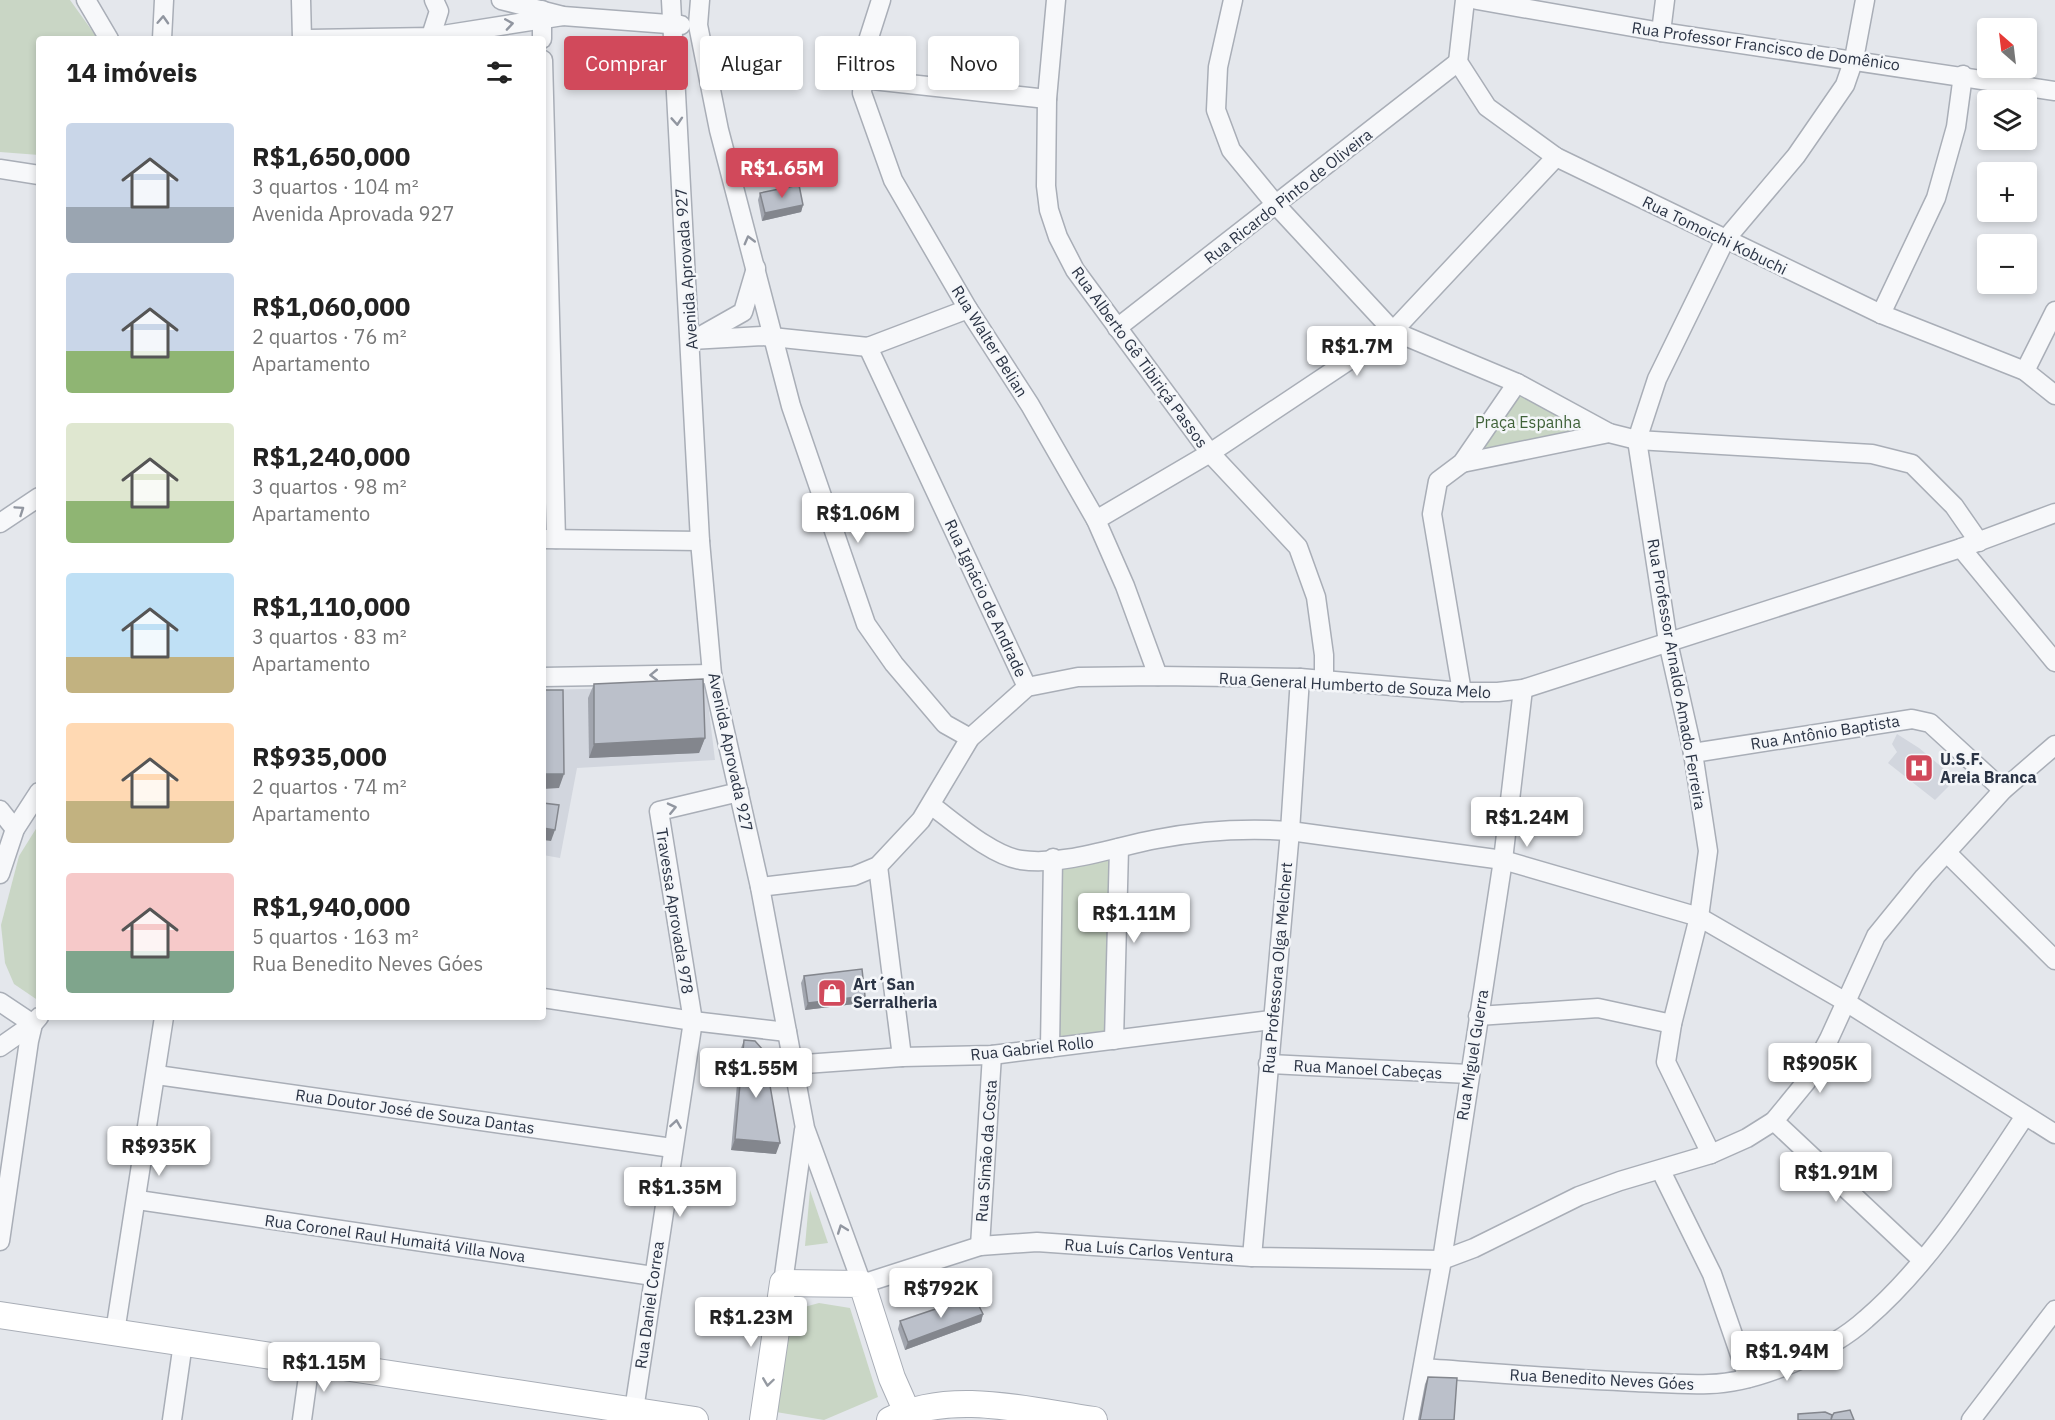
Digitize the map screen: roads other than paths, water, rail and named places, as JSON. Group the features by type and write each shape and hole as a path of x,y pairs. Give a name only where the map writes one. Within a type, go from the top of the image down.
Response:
{"street":[{"path":"86,0 108,36"},
{"path":"162,36 164,0"},
{"path":"301,0 302,36"},
{"path":"431,36 439,11 434,0"},
{"path":"501,0 542,15"},
{"name":"Avenida Aprovada 927","path":"671,0 692,340 700,541 712,674 760,887 804,1128 862,1284 902,1417"},
{"path":"700,0 698,25 719,130 791,406 867,624 894,664 945,724 970,738"},
{"name":"Rua Walter Belian","path":"869,36 881,0"},
{"name":"Rua Alberto Gê Tibiriçá Passos","path":"1056,0 1047,99 1049,210 1076,270 1117,328 1210,453 1298,547 1316,597 1324,655 1324,681"},
{"path":"1233,0 1218,67 1216,110 1231,150 1277,206 1393,331 1517,383 1609,433 1637,440 1872,454 1911,464 1954,506 1980,542"},
{"path":"1458,62 1465,0"},
{"name":"Rua Professor Francisco de Domênico","path":"1477,0 1661,32 1963,75 2055,91"},
{"path":"1661,32 1665,0"},
{"name":"Rua Professor Arnaldo Amado Ferreira","path":"1711,1154 1666,1062 1672,1024 1699,917 1708,851 1693,753 1668,642 1637,440 1657,379 1725,240 1796,156 1826,116 1845,85 1854,59 1866,0"},
{"path":"440,36 542,15 698,25"},
{"path":"542,15 542,36"},
{"name":"Rua Ricardo Pinto de Oliveira","path":"1117,328 1277,206 1458,62"},
{"name":"Rua Tomoichi Kobuchi","path":"1458,62 1487,106 1556,157 1881,314 2025,371 2055,395"},
{"path":"1881,314 1936,198 1956,127 1963,75"},
{"path":"916,85 1047,99"},
{"name":"Rua Walter Belian","path":"862,90 893,180 968,309 1030,405 1096,520 1125,586 1158,676"},
{"path":"1096,520 1210,453 1393,331 1556,157"},
{"path":"0,170 36,175"},
{"path":"546,265 550,539 700,541"},
{"path":"692,340 743,312 756,267"},
{"path":"692,340 762,336 868,347 968,309"},
{"path":"2025,371 2055,311"},
{"name":"Rua Ignácio de Andrade","path":"868,347 1027,687"},
{"path":"1462,692 1432,514 1438,481 1462,464 1517,383"},
{"path":"1462,464 1609,433"},
{"path":"0,524 36,499"},
{"name":"Rua General Humberto de Souza Melo","path":"1027,687 1078,677 1158,676 1300,678 1462,692 1523,689 1980,542 2055,513"},
{"path":"1961,548 2055,662"},
{"path":"546,677 712,674"},
{"name":"Rua Professora Olga Melchert","path":"1252,1257 1271,1020 1290,831 1300,678"},
{"path":"760,887 854,876 878,866 932,805 970,738 1027,687"},
{"name":"Rua Miguel Guerra","path":"1413,1420 1442,1260 1468,1074 1503,860 1523,689"},
{"name":"Rua Antônio Baptista","path":"1693,753 1912,719 1930,723 2003,790"},
{"path":"1442,1260 1474,1248 1579,1196 1620,1181 1661,1171 1711,1154 1747,1138 1774,1121 1806,1082 1876,936 2003,790 2055,745"},
{"name":"Travessa Aprovada 978","path":"693,1021 659,811 739,792"},
{"path":"0,874 15,829 36,797"},
{"path":"932,805 991,847 1020,860 1077,857 1158,839 1258,829 1290,831 1503,860 1699,917 1846,1002 2055,1134"},
{"path":"0,810 15,829"},
{"path":"1114,1040 1119,848"},
{"path":"1947,853 2055,960"},
{"path":"1050,1047 1053,858"},
{"path":"878,866 902,1057"},
{"path":"546,998 693,1021 786,1032"},
{"path":"0,1003 36,1020"},
{"path":"1478,1016 1598,1008 1672,1024"},
{"path":"0,1047 36,1020"},
{"path":"0,1241 36,1020"},
{"path":"116,1332 138,1200 164,1020"},
{"name":"Rua Gabriel Rollo","path":"791,1065 902,1057 992,1055 1271,1020"},
{"name":"Rua Daniel Correa","path":"634,1410 693,1021"},
{"name":"Rua Simão da Costa","path":"980,1246 992,1055"},
{"name":"Rua Manoel Cabeças","path":"1268,1064 1468,1074"},
{"name":"Rua Doutor José de Souza Dantas","path":"157,1074 672,1148"},
{"name":"Rua Benedito Neves Góes","path":"1424,1368 1575,1379 1710,1384 1748,1378 1815,1353 1865,1321 1901,1286 1976,1189 2025,1116"},
{"path":"1774,1121 1922,1260"},
{"path":"763,1420 804,1128"},
{"path":"1661,1171 1712,1274 1748,1378"},
{"name":"Rua Coronel Raul Humaitá Villa Nova","path":"138,1200 653,1276"},
{"name":"Rua Luís Carlos Ventura","path":"862,1284 980,1246 1037,1242 1252,1257 1442,1260"},
{"path":"783,1283 862,1284"},
{"path":"1971,1420 2049,1333 2055,1310"},
{"path":"0,1315 695,1420"},
{"path":"172,1420 183,1343"},
{"path":"302,1420 310,1362"},
{"path":"902,1417 968,1403 1094,1420"}],"place":[{"name":"U.S.F. Areia Branca","path":"1919,768"},
{"name":"Art´San Serralheria","path":"832,993"}],"park label":[{"name":"Praça Espanha","path":"1528,422"}]}
